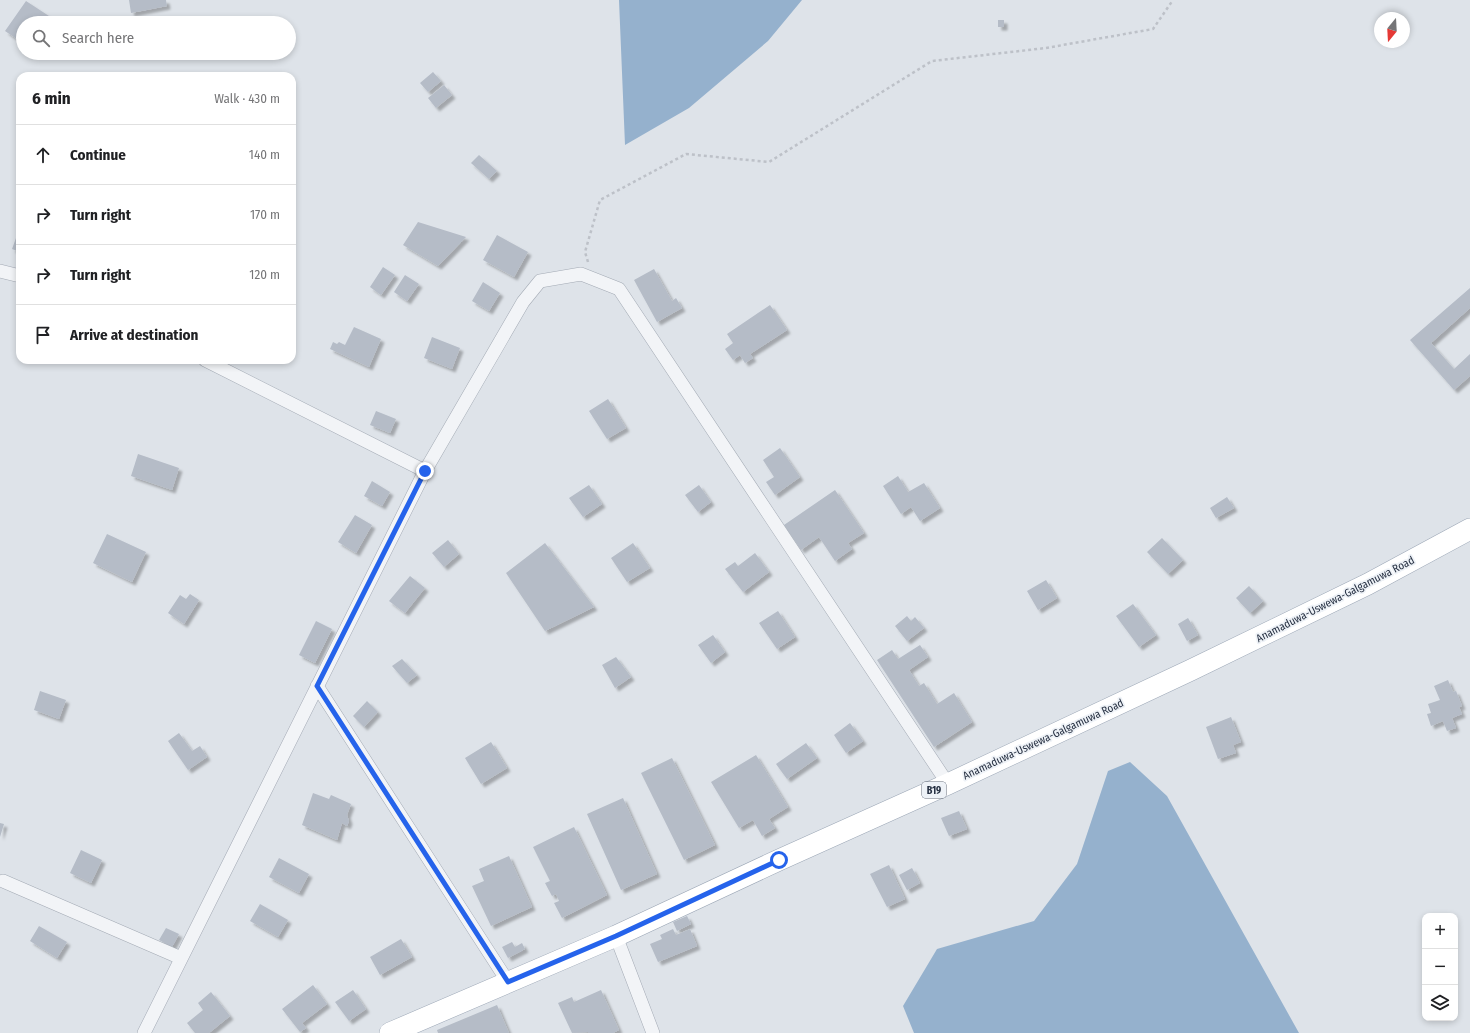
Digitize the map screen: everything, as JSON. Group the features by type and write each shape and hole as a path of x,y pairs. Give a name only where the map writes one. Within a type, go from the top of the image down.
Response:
{"main road":[{"name":"Anamaduwa-Uswewa-Galgamuwa Road","path":"390,1033 616,936 786,856 948,784 1191,670 1368,584 1470,529"}],"street":[{"path":"0,271 16,275"},
{"path":"144,1033 425,471 523,302 540,280 581,274 619,289 948,784"},
{"path":"213,364 425,471"},
{"path":"317,686 508,982"},
{"path":"2,880 181,958"},
{"path":"616,936 653,1033"}],"path":[{"path":"592,278 585,252 600,200 686,154 769,162 932,61 1046,48 1153,29 1173,0"}],"water":[{"path":"619,0 802,0 768,41 689,108 625,145"},
{"path":"1130,762 1167,796 1299,1033 914,1033 903,1006 937,949 1034,921 1077,864 1108,771"}],"building":[{"path":"129,0 166,0 167,6 131,13"},
{"path":"26,1 49,16 16,16 16,38 5,31"},
{"path":"998,20 1004,20 1004,27 998,27"},
{"path":"433,72 441,81 428,92 420,83"},
{"path":"444,85 452,95 436,108 428,98"},
{"path":"479,155 497,171 489,179 471,163"},
{"path":"418,222 466,237 438,266 403,245"},
{"path":"497,235 528,252 514,277 483,260"},
{"path":"16,238 16,250 12,249"},
{"path":"383,267 395,275 381,295 370,287"},
{"path":"654,269 672,301 676,298 682,308 657,322 634,280"},
{"path":"405,275 419,284 407,301 394,292"},
{"path":"483,282 500,293 489,311 472,301"},
{"path":"1470,288 1470,308 1431,343 1454,369 1470,354 1470,376 1454,390 1410,340"},
{"path":"770,305 787,330 750,354 753,358 745,363 740,355 733,360 725,349 733,343 727,334"},
{"path":"354,327 381,339 369,367 330,349 333,342 337,344 339,342 345,345"},
{"path":"432,337 460,348 452,369 424,358"},
{"path":"608,399 626,428 607,439 589,411"},
{"path":"376,411 396,419 390,433 370,425"},
{"path":"780,448 800,477 775,495 766,482 774,477 763,460"},
{"path":"138,454 179,468 172,490 131,476"},
{"path":"898,476 908,492 924,483 940,508 920,521 911,507 901,514 883,486"},
{"path":"372,481 390,492 382,506 364,496"},
{"path":"589,485 602,504 583,517 569,498"},
{"path":"699,485 711,502 698,512 685,495"},
{"path":"835,490 864,533 848,543 852,549 835,561 819,537 801,550 784,525"},
{"path":"1227,497 1234,508 1216,518 1210,508"},
{"path":"355,515 372,525 356,553 338,542"},
{"path":"107,534 146,552 132,582 93,563"},
{"path":"1162,538 1183,560 1168,574 1147,552"},
{"path":"448,540 459,554 444,567 432,553"},
{"path":"545,543 594,607 545,631 506,573"},
{"path":"633,543 650,568 627,582 611,558"},
{"path":"755,553 769,572 743,592 725,569 735,562 738,566"},
{"path":"410,576 425,588 405,613 389,601"},
{"path":"1046,580 1057,598 1038,610 1027,591"},
{"path":"1249,586 1263,601 1250,613 1236,598"},
{"path":"190,594 199,600 184,624 168,613 180,595 186,599"},
{"path":"1133,604 1156,635 1139,647 1116,616"},
{"path":"778,611 795,637 777,649 759,623"},
{"path":"907,616 911,621 915,617 924,628 907,641 895,626"},
{"path":"1188,618 1198,635 1187,641 1178,624"},
{"path":"316,621 332,629 315,663 299,655"},
{"path":"713,635 725,652 711,663 698,645"},
{"path":"920,645 928,657 909,670 919,686 924,683 937,704 954,693 972,722 934,747 877,660 892,650 898,659"},
{"path":"616,657 631,677 615,688 602,665"},
{"path":"402,659 417,675 407,683 392,666"},
{"path":"1448,680 1453,692 1456,691 1462,706 1459,707 1462,714 1452,718 1456,728 1447,731 1443,721 1431,726 1427,714 1431,713 1428,704 1440,700 1434,686"},
{"path":"40,691 66,700 59,719 34,710"},
{"path":"367,701 378,712 364,727 353,716"},
{"path":"1231,717 1241,742 1233,745 1236,753 1218,759 1206,727"},
{"path":"850,723 863,741 846,753 834,735"},
{"path":"179,733 192,751 200,746 207,757 188,770 168,741"},
{"path":"491,742 507,768 481,784 465,758"},
{"path":"806,743 817,758 787,779 776,764"},
{"path":"756,755 788,807 769,819 775,828 762,836 753,820 739,828 711,782"},
{"path":"672,758 715,845 684,860 641,773"},
{"path":"313,793 329,799 331,795 351,804 347,815 349,821 347,826 342,823 337,840 302,825"},
{"path":"623,798 657,874 621,890 587,814"},
{"path":"959,811 967,829 949,836 941,818"},
{"path":"0,823 4,824 0,837"},
{"path":"574,827 607,895 562,918 554,903 559,901 556,894 552,896 545,883 550,881 533,847"},
{"path":"81,850 102,860 91,883 70,873"},
{"path":"509,856 532,907 491,926 472,886 484,881 479,869"},
{"path":"279,858 309,874 299,893 269,877"},
{"path":"889,865 905,899 887,907 870,874"},
{"path":"912,868 920,883 907,890 899,875"},
{"path":"260,904 288,920 278,937 250,921"},
{"path":"687,916 691,924 677,931 673,922"},
{"path":"39,926 67,942 57,958 30,941"},
{"path":"166,928 179,934 172,947 159,940"},
{"path":"673,929 676,935 690,929 697,946 658,962 650,944 662,939 660,935"},
{"path":"401,939 412,957 380,975 370,957"},
{"path":"512,942 515,947 522,943 525,949 508,958 502,947"},
{"path":"313,985 327,1004 302,1023 306,1028 300,1032 282,1009"},
{"path":"353,990 366,1009 349,1021 335,1002"},
{"path":"601,990 619,1030 613,1033 572,1033 558,1003 572,997 574,1002"},
{"path":"211,992 230,1016 209,1033 195,1033 187,1023 203,1010 198,1003"},
{"path":"497,1005 509,1033 438,1033 437,1030"}],"route":[{"path":"425,471 317,686 508,982 616,936 779,860"}]}
